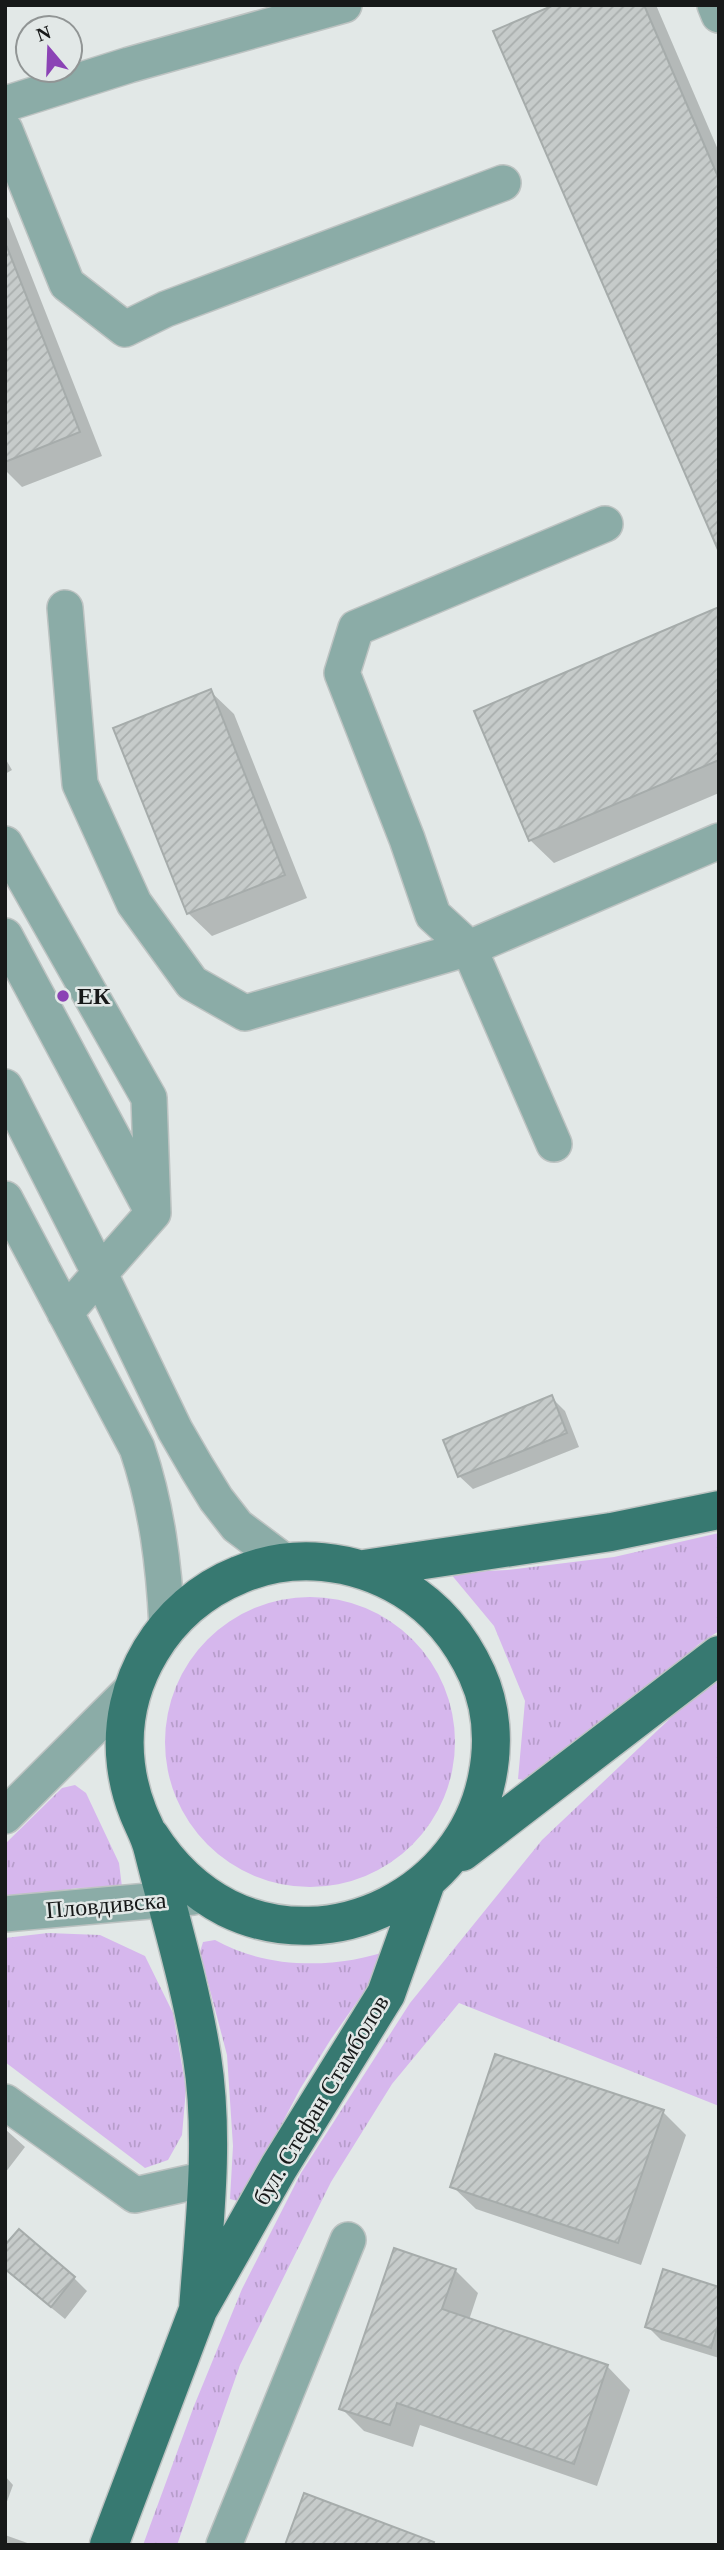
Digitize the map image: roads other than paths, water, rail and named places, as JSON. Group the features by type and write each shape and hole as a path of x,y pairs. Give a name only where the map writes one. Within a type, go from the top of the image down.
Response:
{"main road":[{"path":"364,1569 611,1532 719,1510"},
{"path":"435,1874 461,1844 474,1819 484,1793 491,1738 481,1682 454,1633 435,1612 414,1594 389,1580 364,1569 324,1562 285,1562 241,1574 220,1583 183,1610 153,1646 133,1688 127,1713 126,1764 138,1813 150,1836 174,1869 206,1896 248,1916 295,1926 319,1926 365,1917 387,1908 435,1874 719,1655"},
{"name":"бул. Стефан Стамболов","path":"150,1836 192,2004 203,2062 206,2179 198,2310"},
{"name":"бул. Стефан Стамболов","path":"110,2545 198,2310 279,2167 386,1994 435,1874"}],"street":[{"path":"5,104 128,65 344,5"},
{"path":"715,5 719,15"},
{"path":"5,130 67,284 125,329 166,309 503,183"},
{"path":"555,1144 469,948 433,915 407,839 342,673 356,628 606,524"},
{"path":"65,608 80,784 134,903 192,983 245,1013 469,948 719,841"},
{"path":"5,844 149,1098 153,1213 65,1313"},
{"path":"5,936 153,1213"},
{"path":"5,1087 175,1430 216,1499 237,1526 285,1562"},
{"path":"5,1199 137,1448 146,1473 158,1525 164,1567 167,1627"},
{"path":"5,1816 133,1688"},
{"name":"Пловдивска","path":"5,1914 206,1896"},
{"path":"5,2102 135,2195 206,2179"},
{"path":"224,2545 348,2240"}],"place":[{"name":"ЕК","path":"63,996"}]}
